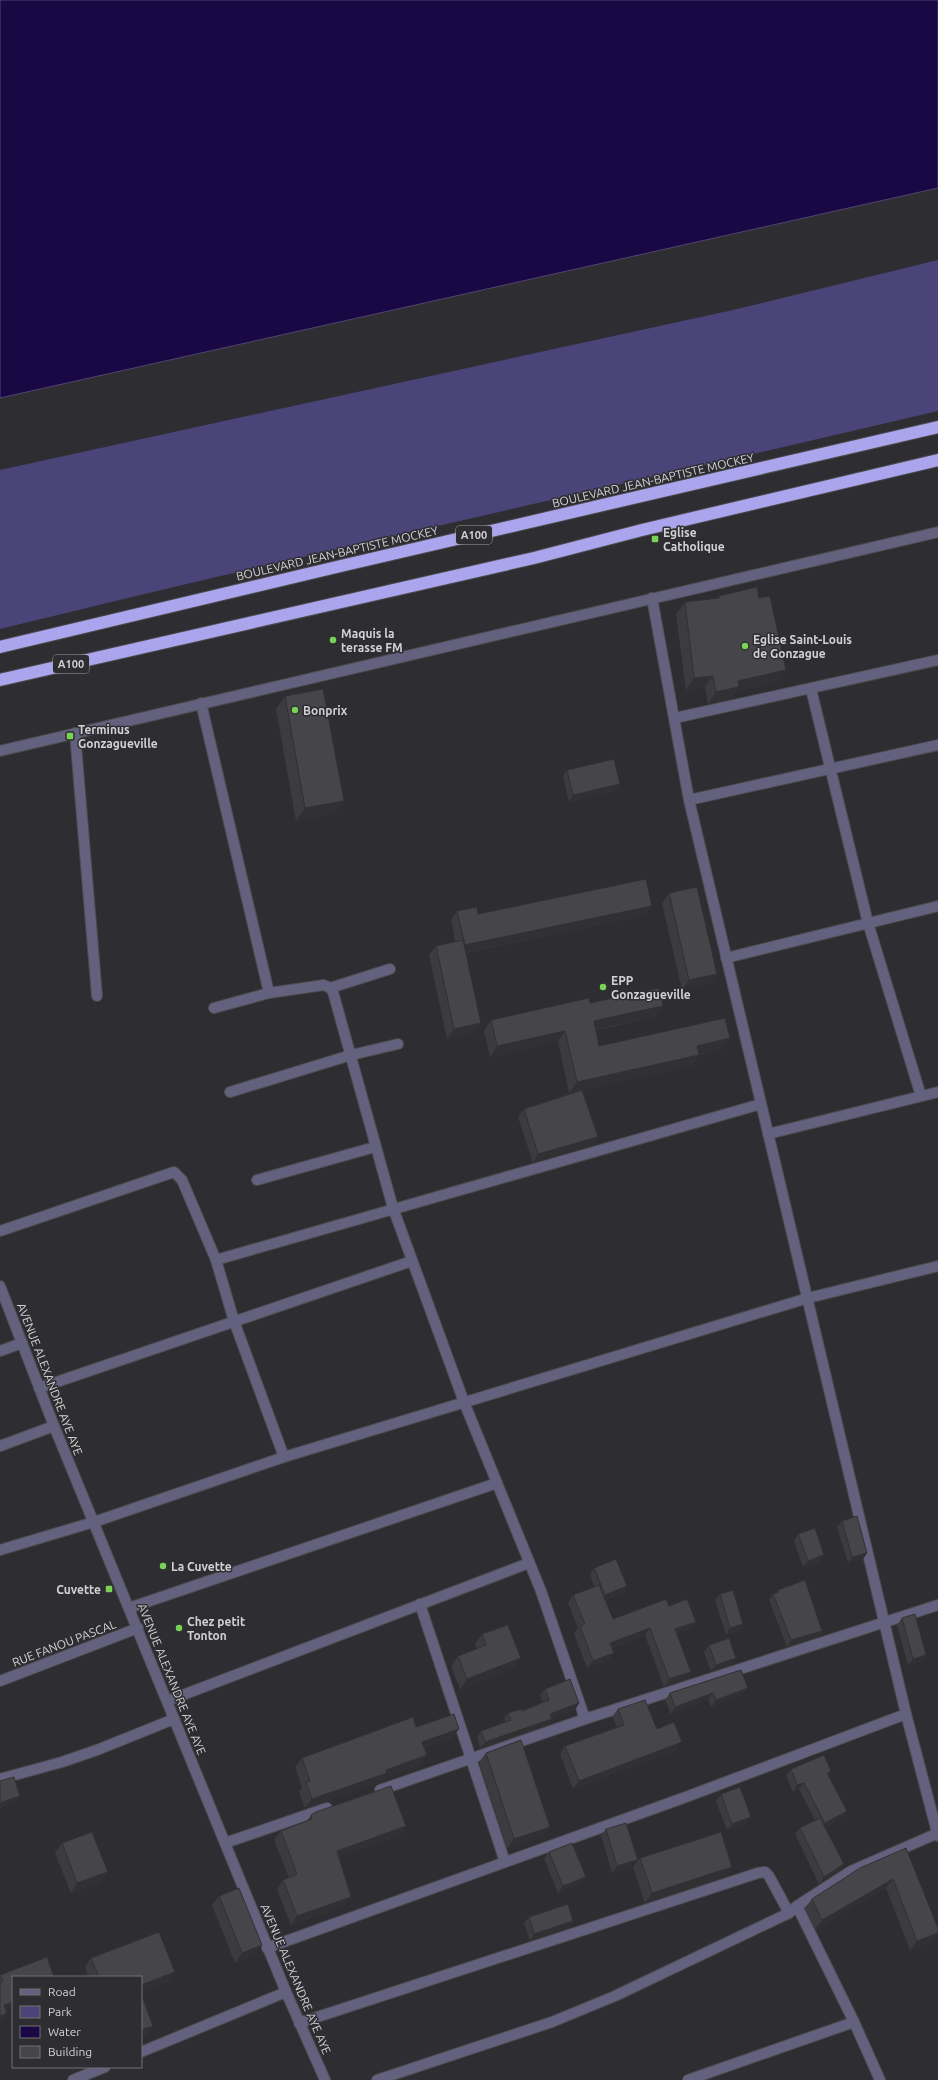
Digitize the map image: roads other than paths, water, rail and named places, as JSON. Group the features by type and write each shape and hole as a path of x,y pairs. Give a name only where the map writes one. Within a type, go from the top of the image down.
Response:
{"highway":[{"name":"BOULEVARD JEAN-BAPTISTE MOCKEY","path":"0,647 938,427"},
{"name":"A100","path":"0,680 510,564 642,530 938,460"}],"street":[{"path":"0,751 938,532"},
{"path":"377,2080 552,2022 615,1996 793,1910 851,1871 938,1834 906,1714 689,800 652,598"},
{"path":"675,718 938,660"},
{"path":"811,689 829,769 868,923 921,1096"},
{"path":"201,703 269,993"},
{"path":"75,733 97,996"},
{"path":"689,800 938,745"},
{"path":"726,958 938,906"},
{"path":"214,1008 269,993 324,985 330,988 390,969"},
{"path":"330,988 351,1056 393,1208 464,1402 541,1591 585,1719"},
{"path":"230,1092 351,1056 398,1044"},
{"path":"768,1134 938,1092"},
{"path":"216,1260 393,1208 761,1104"},
{"path":"257,1180 375,1147"},
{"path":"0,1231 174,1172 182,1180 216,1260 234,1321 284,1457"},
{"path":"39,1388 412,1261"},
{"path":"0,1550 94,1522 284,1457 464,1402 808,1298 938,1266"},
{"name":"AVENUE ALEXANDRE AYE AYE","path":"0,1286 54,1426 286,1992 325,2080"},
{"path":"0,1351 22,1344"},
{"path":"0,1446 54,1426"},
{"path":"129,1608 497,1483"},
{"path":"167,1701 529,1563"},
{"path":"420,1604 505,1862"},
{"path":"369,1794 585,1719 938,1605"},
{"name":"RUE FANOU PASCAL","path":"0,1681 138,1628"},
{"path":"268,1948 722,1784 906,1714"},
{"path":"0,1778 62,1762 97,1750 174,1719"},
{"path":"225,1843 340,1804"},
{"path":"299,2023 758,1873 765,1872 793,1910 854,2022 880,2080"},
{"path":"142,2052 286,1992"},
{"path":"688,2080 854,2022"},
{"path":"73,2080 103,2068"}],"water":[{"path":"0,0 938,0 938,188 0,398"}],"place":[{"name":"Eglise Catholique","path":"655,539"},
{"name":"Maquis la terasse FM","path":"333,640"},
{"name":"Eglise Saint-Louis de Gonzague","path":"745,646"},
{"name":"Bonprix","path":"295,710"},
{"name":"Terminus Gonzagueville","path":"70,736"},
{"name":"EPP Gonzagueville","path":"603,987"},
{"name":"La Cuvette","path":"163,1566"},
{"name":"Cuvette","path":"109,1589"},
{"name":"Chez petit Tonton","path":"179,1628"}]}
